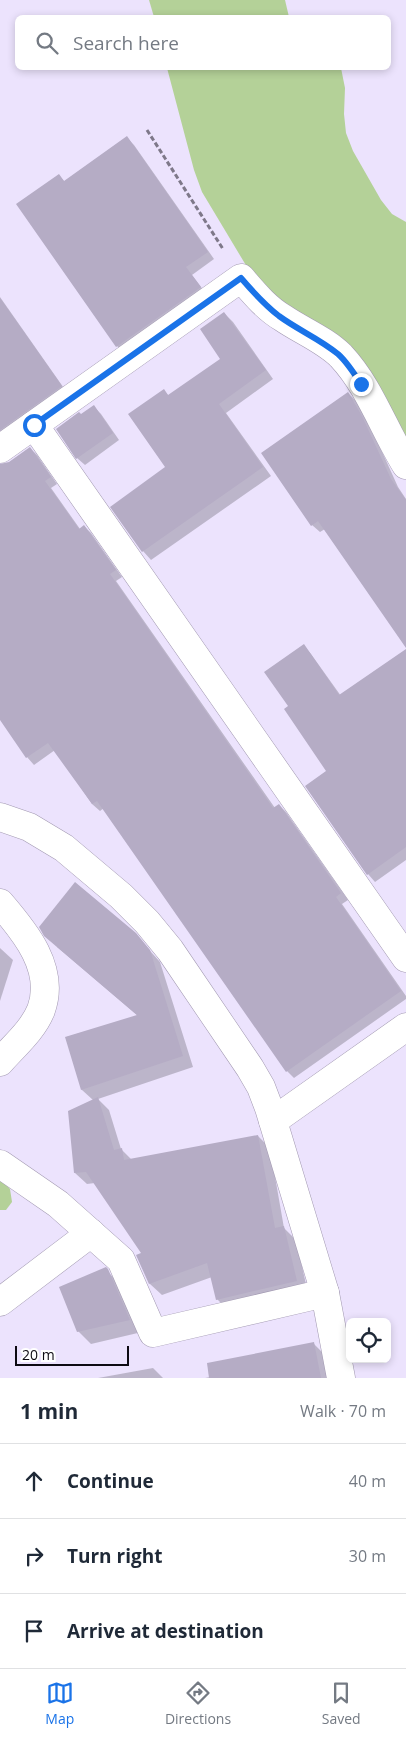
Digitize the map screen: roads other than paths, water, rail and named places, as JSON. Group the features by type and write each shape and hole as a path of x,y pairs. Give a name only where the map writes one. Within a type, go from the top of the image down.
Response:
{"street":[{"path":"0,448 241,278 259,300 281,317 339,354 351,368 406,465"},
{"path":"34,425 406,958"},
{"path":"0,818 29,827 64,848 121,896 147,922 170,950 250,1068 261,1088 273,1121 325,1293 341,1378"},
{"path":"0,903 34,949 43,968 46,990 40,1011 33,1023 0,1062"},
{"path":"273,1121 406,1027"},
{"path":"0,1164 58,1204 121,1260 153,1334 325,1293"},
{"path":"0,1302 91,1233"}]}
